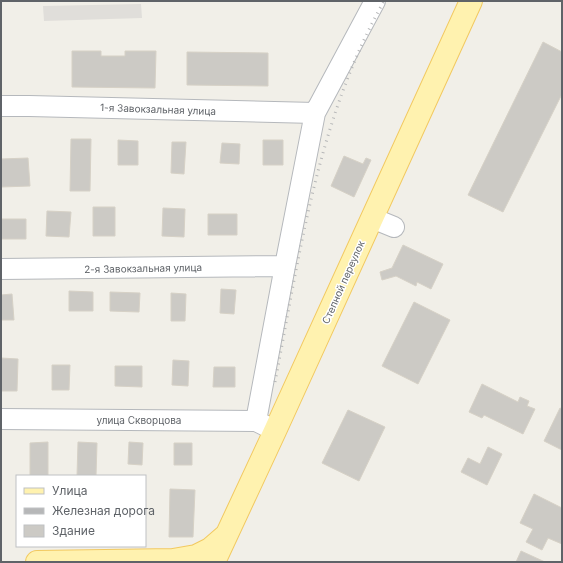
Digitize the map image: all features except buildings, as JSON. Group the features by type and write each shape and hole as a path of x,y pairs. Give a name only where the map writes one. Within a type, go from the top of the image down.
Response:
{"main road":[{"name":"Степной переулок","path":"214,562 276,431 471,1"},
{"path":"37,562 175,561 196,556 210,549 228,534"}],"street":[{"path":"256,421 315,113 375,1"},
{"name":"1-я Завокзальная улица","path":"1,106 315,113"},
{"path":"372,218 394,227"},
{"name":"2-я Завокзальная улица","path":"1,269 285,266"},
{"name":"улица Скворцова","path":"1,419 256,421 276,431"}],"shaded area":[{"path":"141,4 142,18 44,21 43,6"}],"railway":[{"path":"275,382 303,235 327,139 361,46 384,1"}]}
